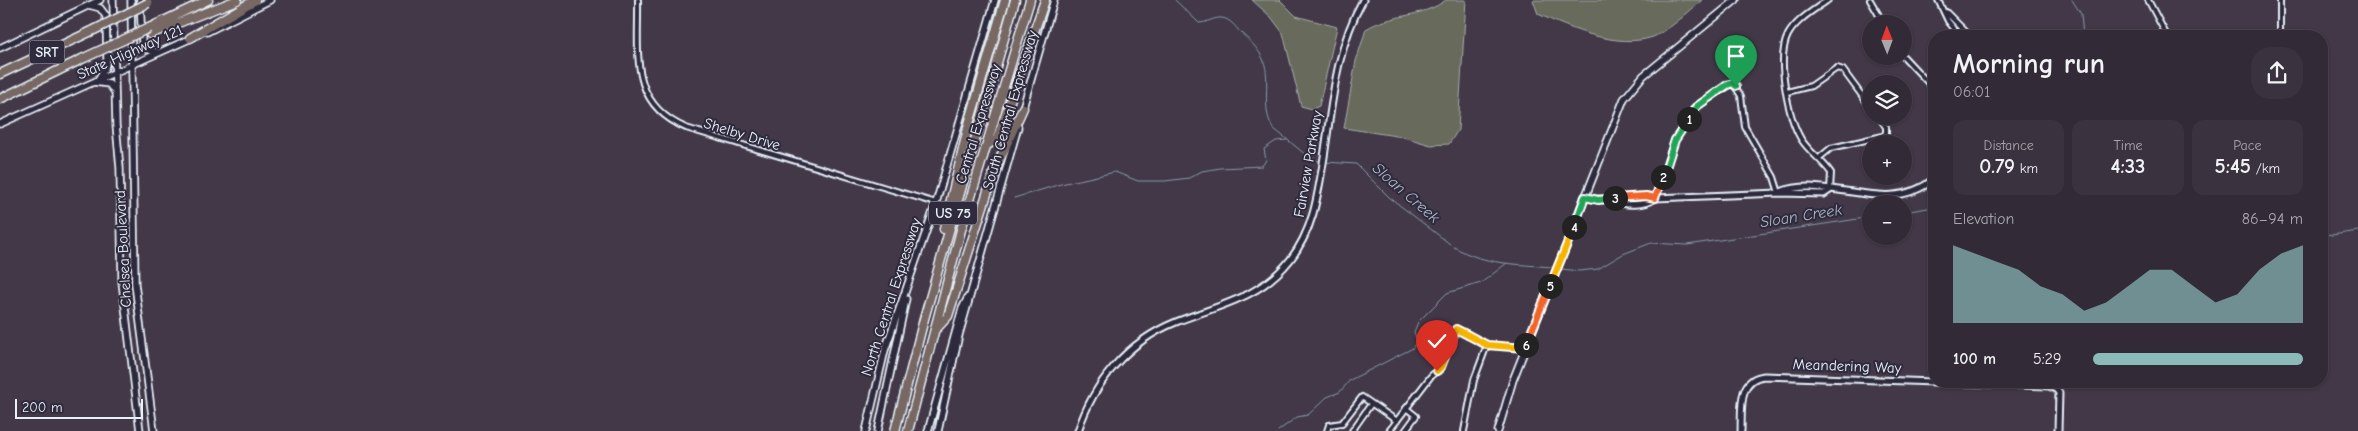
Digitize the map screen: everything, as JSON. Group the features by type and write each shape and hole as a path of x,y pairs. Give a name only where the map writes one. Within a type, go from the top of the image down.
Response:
{"highway":[{"path":"150,31 208,0"},
{"path":"150,31 237,0"},
{"path":"190,38 255,0"},
{"path":"924,319 967,134 1004,0"},
{"name":"Central Expressway","path":"895,431 924,319 1015,0"},
{"name":"Central Expressway","path":"908,431 986,146 1030,0"},
{"path":"986,146 998,139 1045,0"},
{"name":"SRT","path":"0,74 152,2"},
{"name":"SRT","path":"0,99 128,38 150,31"},
{"path":"935,329 948,316 994,172 1023,108"}],"main road":[{"path":"0,48 100,0"},
{"name":"Chelsea Boulevard","path":"113,0 115,93 120,168 122,282 140,431"},
{"name":"Chelsea Boulevard","path":"131,0 135,284 154,431"},
{"path":"140,0 142,44 146,50 158,52"},
{"name":"State Highway 121","path":"0,124 229,22 270,0"},
{"name":"North Central Expressway","path":"866,431 885,350 936,203 995,0"},
{"name":"South Central Expressway","path":"938,431 957,343 1054,0"},
{"path":"1498,431 1510,388 1525,348 1620,109 1632,88 1647,72 1736,0"},
{"path":"88,5 100,8 106,18 107,63 103,73 94,81"},
{"path":"94,81 109,84 115,93"},
{"path":"878,431 910,279"},
{"path":"928,431 962,309 973,285"},
{"path":"860,431 867,421"}],"street":[{"name":"Shelby Drive","path":"638,0 641,84 650,102 666,118 686,128 936,203"},
{"name":"Fairview Parkway","path":"1078,431 1096,390 1114,365 1130,350 1154,333 1174,323 1245,297 1282,270 1306,236 1318,192 1342,49 1349,27 1363,0"},
{"path":"1828,0 1795,25 1784,44 1782,55 1787,92 1799,134 1831,173 1830,190"},
{"path":"1870,0 1879,15"},
{"path":"1938,0 1948,21 1955,30"},
{"path":"2148,0 2164,30"},
{"path":"2280,0 2280,30"},
{"path":"1944,11 1964,30"},
{"path":"1911,65 1928,83"},
{"path":"1787,92 1811,86 1838,68 1843,70 1862,96"},
{"path":"1655,198 1675,140 1696,107 1733,83 1741,96 1745,127 1774,176 1778,193"},
{"path":"1819,158 1831,148 1883,136 1886,133 1885,125"},
{"path":"1585,197 1598,200 1613,200 1618,197 1646,196 1655,198 1778,193 1791,188 1824,187 1830,190 1864,196 1892,196 1916,190 1928,183"},
{"path":"1389,431 1431,376 1441,367 1456,329 1487,345 1525,348"},
{"path":"1464,431 1474,380 1487,345"},
{"name":"Meandering Way","path":"1741,431 1743,394 1747,384 1756,377 1928,381"},
{"name":"Meandering Way","path":"2054,388 2059,393 2058,431"},
{"path":"1327,431 1329,425 1342,423 1362,397 1396,421"},
{"path":"1352,431 1372,404"},
{"path":"1405,431 1416,416 1406,408"}],"green space":[{"path":"1252,0 1280,0 1296,16 1337,27 1319,106 1312,109 1301,106 1283,33 1271,17"},
{"path":"1446,0 1466,0 1458,130 1449,144 1431,145 1403,137 1344,128 1356,61 1366,29 1375,24 1427,10"},
{"path":"1533,0 1702,0 1659,34 1639,40 1624,41 1594,36 1551,20 1538,14"}],"waterway":[{"name":"Sloan Creek","path":"1175,0 1199,23 1222,18 1232,23 1253,44 1261,55 1265,67 1267,76 1267,111 1273,128 1306,155 1321,162"},
{"path":"2072,0 2081,14 2082,30"},
{"path":"1014,198 1061,184 1115,172 1138,181 1165,181 1189,178 1202,171 1220,168 1262,166 1266,160 1264,149 1276,141 1287,140"},
{"name":"Sloan Creek","path":"1325,162 1356,164 1389,197 1450,244"},
{"name":"Sloan Creek","path":"1912,211 1928,208"},
{"name":"Sloan Creek","path":"1562,269 1579,271 1598,269 1623,254 1651,243 1687,245 1862,218"},
{"name":"Sloan Creek","path":"2328,234 2358,231"},
{"name":"Sloan Creek","path":"1454,247 1465,253 1489,260 1552,267"},
{"path":"1278,431 1297,417 1308,415 1327,397 1340,392 1350,380 1413,348 1417,340 1414,332 1418,322 1447,293 1481,283 1507,263"}],"route":[{"path":"1437,371 1441,367 1456,329 1487,345 1525,348 1585,197 1598,200 1646,196 1655,198 1675,140 1696,107 1727,85 1733,83 1736,86"}]}
